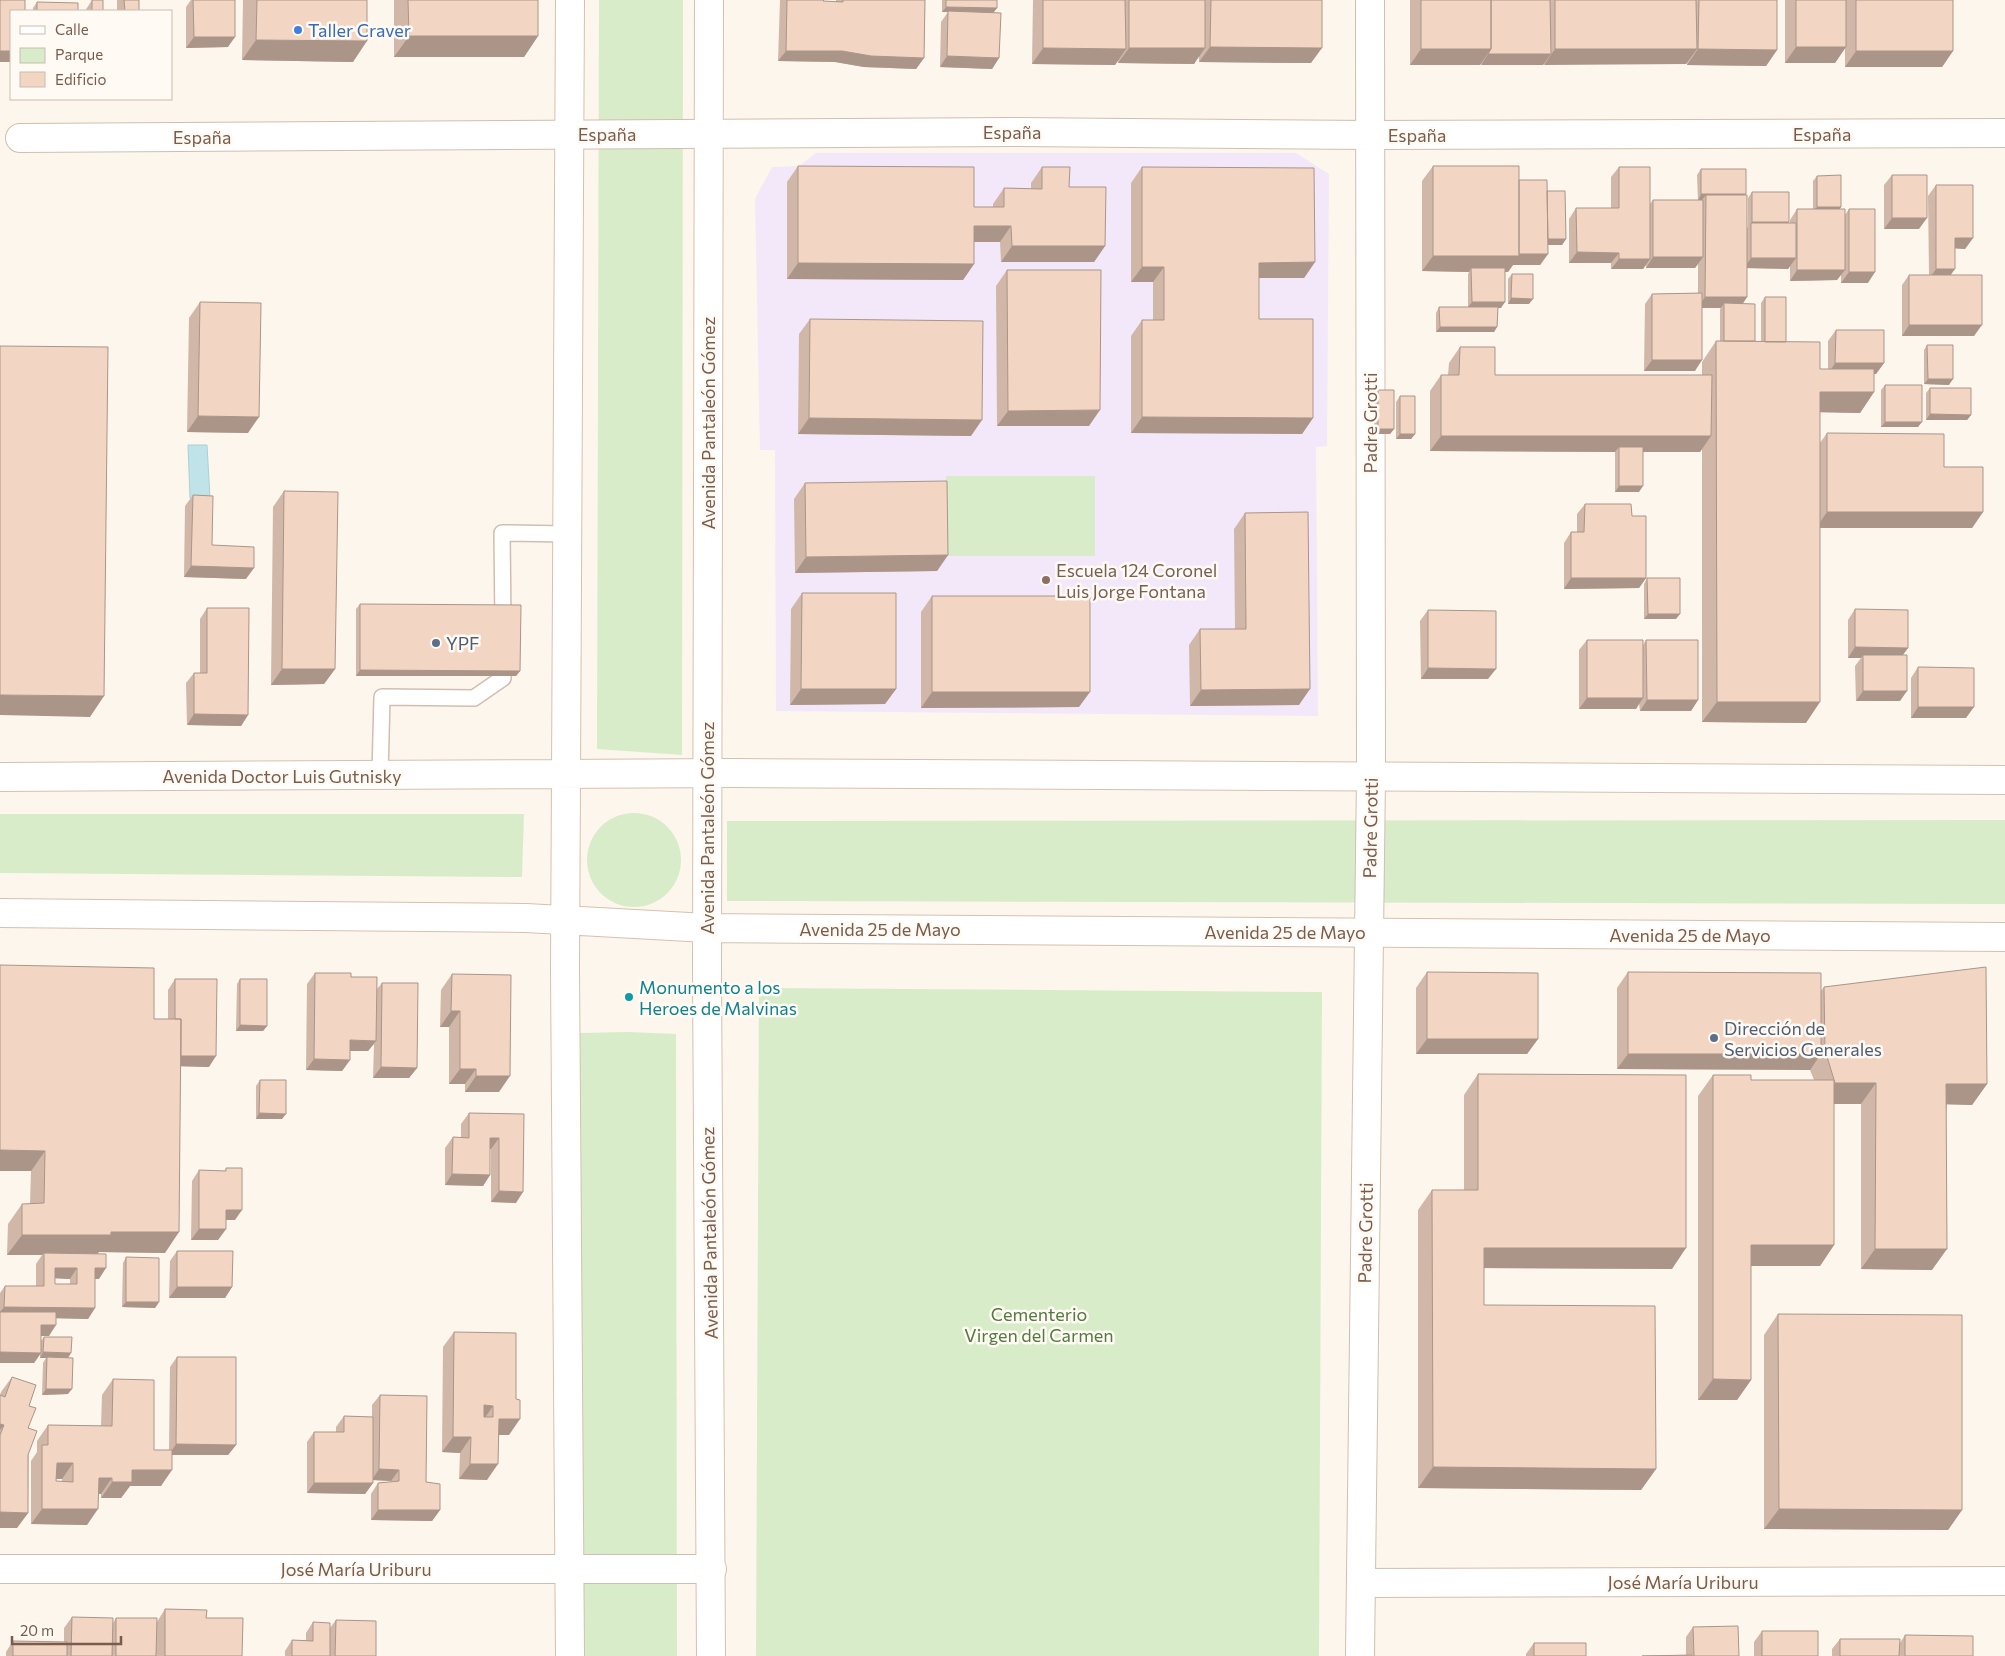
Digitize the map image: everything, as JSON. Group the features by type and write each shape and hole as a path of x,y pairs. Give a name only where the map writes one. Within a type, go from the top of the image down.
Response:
{"main road":[{"path":"570,0 565,773 568,1569 570,1656"},
{"name":"Avenida Pantaleón Gómez","path":"709,0 707,928 712,1656"},
{"name":"Padre Grotti","path":"1360,1656 1371,776 1370,0"},
{"name":"España","path":"20,138 1013,132 1370,135 2005,133"},
{"path":"565,773 2005,780"},
{"name":"Avenida Doctor Luis Gutnisky","path":"0,777 565,773"},
{"path":"0,913 506,917 565,920"},
{"name":"Avenida 25 de Mayo","path":"565,920 707,928 2005,937"},
{"name":"José María Uriburu","path":"0,1569 712,1569"},
{"name":"José María Uriburu","path":"1361,1583 2005,1581"}],"lane":[{"path":"380,775 382,697 474,698 503,678 502,533 567,534"}],"shaded area":[{"path":"816,153 1296,153 1329,174 1327,446 1316,447 1318,716 776,711 775,450 760,450 755,199 772,167 799,166"}],"green space":[{"path":"599,0 683,0 682,755 597,749"},
{"path":"946,476 1095,476 1095,556 947,556"},
{"path":"634,813 652,817 667,827 677,842 681,860 677,878 667,893 652,903 634,907 616,903 601,893 591,878 587,860 591,842 601,827 616,817"},
{"path":"0,814 524,814 522,877 0,873"},
{"path":"2005,820 2005,904 727,901 727,821"},
{"name":"Cementerio Virgen del Carmen","path":"759,988 1322,992 1319,1656 756,1656"},
{"path":"629,1032 676,1034 677,1656 583,1656 580,1033"}],"water":[{"path":"188,445 207,445 210,498 190,498"}],"building":[{"path":"0,0 25,0 25,10 10,10 10,51 0,51"},
{"path":"92,0 103,0 103,10 92,10"},
{"path":"124,0 139,0 139,10 125,10"},
{"path":"193,0 235,0 235,37 194,37"},
{"path":"257,0 367,0 367,41 256,40"},
{"path":"408,0 538,0 538,36 409,36"},
{"path":"787,0 843,2 843,0 925,0 924,58 871,56 842,51 786,51"},
{"path":"946,0 997,0 997,8 946,7"},
{"path":"1043,0 1125,0 1126,49 1043,48"},
{"path":"1129,0 1205,0 1205,48 1129,48"},
{"path":"1211,0 1322,0 1322,48 1210,47"},
{"path":"1421,0 1491,0 1491,49 1421,49"},
{"path":"1491,0 1550,0 1551,54 1488,54 1491,49"},
{"path":"1555,0 1696,0 1697,49 1555,49"},
{"path":"1699,0 1777,0 1777,50 1698,49"},
{"path":"1796,0 1846,0 1846,47 1796,47"},
{"path":"1856,0 1953,0 1953,51 1856,51"},
{"path":"37,2 78,3 78,10 37,10"},
{"path":"948,11 1001,13 999,58 947,56"},
{"path":"798,166 974,167 974,207 1004,207 1004,188 1042,189 1042,167 1070,167 1069,187 1106,187 1105,246 1012,246 1011,226 974,226 974,264 798,263"},
{"path":"1433,166 1519,166 1519,256 1433,256"},
{"path":"1142,167 1314,168 1315,262 1259,263 1259,319 1313,319 1313,418 1142,417 1142,320 1164,320 1164,267 1142,267"},
{"path":"1619,167 1650,167 1650,259 1619,259 1619,253 1577,252 1576,208 1619,208"},
{"path":"1701,169 1746,169 1746,194 1701,194"},
{"path":"1841,175 1841,207 1817,207 1817,176"},
{"path":"1892,175 1927,175 1927,218 1892,218"},
{"path":"1519,180 1547,180 1548,254 1519,254"},
{"path":"1936,185 1973,185 1973,238 1955,238 1955,269 1936,269"},
{"path":"1547,191 1565,191 1566,239 1548,239"},
{"path":"1752,192 1789,192 1789,222 1752,222"},
{"path":"1706,195 1747,195 1747,297 1705,297"},
{"path":"1653,200 1703,200 1703,257 1653,257"},
{"path":"1797,209 1845,209 1845,270 1797,270"},
{"path":"1849,209 1875,209 1875,272 1849,272"},
{"path":"1751,223 1796,223 1796,258 1751,258"},
{"path":"1471,268 1505,268 1505,302 1472,302"},
{"path":"1007,270 1101,270 1100,410 1008,411"},
{"path":"1512,274 1533,274 1533,299 1511,298"},
{"path":"1909,275 1982,275 1982,325 1909,325"},
{"path":"1702,293 1702,360 1652,360 1652,294"},
{"path":"1765,297 1786,297 1786,342 1765,342"},
{"path":"200,302 261,303 259,417 198,416"},
{"path":"1724,303 1755,304 1755,341 1724,341"},
{"path":"1439,307 1498,307 1497,327 1440,327"},
{"path":"810,319 983,321 982,420 809,418"},
{"path":"1836,330 1884,330 1884,363 1835,363"},
{"path":"1716,341 1820,342 1820,369 1874,369 1874,392 1820,392 1820,702 1717,702"},
{"path":"1927,345 1953,345 1953,379 1928,379"},
{"path":"0,346 108,347 104,696 0,695"},
{"path":"1460,347 1495,347 1495,375 1712,375 1711,436 1441,436 1441,375 1459,375"},
{"path":"1885,385 1922,385 1922,422 1885,422"},
{"path":"1930,388 1971,388 1971,415 1930,414"},
{"path":"1378,390 1394,390 1394,429 1378,429"},
{"path":"1400,396 1415,396 1415,434 1400,434"},
{"path":"1827,433 1944,434 1944,467 1983,467 1983,512 1827,512"},
{"path":"1619,447 1643,447 1643,486 1619,486"},
{"path":"947,481 948,555 806,557 805,483"},
{"path":"284,491 338,492 335,669 282,669"},
{"path":"193,495 213,496 212,545 254,547 254,568 191,566"},
{"path":"1585,504 1631,504 1632,516 1646,516 1646,578 1571,578 1571,532 1584,532"},
{"path":"1308,512 1310,689 1201,690 1200,629 1246,629 1245,513"},
{"path":"1647,578 1680,578 1680,614 1648,614"},
{"path":"802,593 896,593 896,689 801,689"},
{"path":"932,596 1090,596 1090,692 932,692"},
{"name":"YPF","path":"360,604 521,605 520,671 360,670"},
{"path":"207,608 249,608 248,715 194,714 194,673 207,673"},
{"path":"1855,609 1908,610 1908,648 1855,647"},
{"path":"1428,610 1496,611 1496,669 1428,668"},
{"path":"1587,640 1643,640 1643,698 1587,698"},
{"path":"1646,640 1698,640 1698,700 1647,700"},
{"path":"1863,655 1907,655 1907,691 1863,691"},
{"path":"1918,667 1974,668 1974,707 1918,707"},
{"path":"0,965 154,968 154,1019 181,1019 179,1232 111,1232 111,1235 22,1235 22,1204 44,1203 45,1151 0,1150"},
{"path":"1986,967 1987,1084 1946,1084 1947,1249 1875,1249 1876,1083 1835,1083 1825,1050 1824,987"},
{"path":"1427,972 1538,973 1538,1039 1427,1039"},
{"name":"Dirección de Servicios Generales","path":"1628,972 1821,973 1821,1054 1628,1054"},
{"path":"315,973 351,973 351,977 377,977 376,1041 350,1040 350,1060 314,1059"},
{"path":"452,974 511,975 510,1076 476,1076 476,1069 460,1069 460,1011 451,1011"},
{"path":"175,979 217,979 216,1056 181,1056 181,1019 175,1019"},
{"path":"240,979 267,979 267,1026 240,1025"},
{"path":"382,983 418,983 417,1068 381,1067"},
{"path":"1478,1074 1686,1075 1686,1248 1484,1248 1484,1305 1655,1306 1656,1469 1433,1467 1432,1190 1478,1190"},
{"path":"1713,1075 1751,1075 1751,1080 1834,1080 1834,1245 1751,1245 1751,1380 1713,1379"},
{"path":"260,1080 286,1080 286,1114 259,1113"},
{"path":"469,1113 524,1114 523,1192 499,1191 499,1138 490,1138 490,1175 452,1174 453,1137 469,1138"},
{"path":"226,1168 242,1168 242,1210 226,1210 226,1229 199,1229 199,1170 226,1171"},
{"path":"177,1251 233,1251 232,1287 177,1287"},
{"path":"44,1253 106,1254 106,1268 95,1268 95,1308 4,1307 5,1286 44,1286","holes":["55,1268 77,1268 77,1284 55,1284"]},
{"path":"126,1257 159,1258 159,1302 126,1302"},
{"path":"0,1312 56,1312 56,1325 41,1325 41,1353 0,1352"},
{"path":"1778,1314 1962,1315 1962,1510 1779,1509"},
{"path":"454,1332 516,1333 516,1399 520,1400 520,1419 499,1419 498,1464 470,1464 471,1437 453,1437","holes":["484,1405 493,1406 493,1417 484,1417"]},
{"path":"44,1337 72,1337 71,1353 43,1352"},
{"path":"47,1357 73,1358 72,1389 46,1389"},
{"path":"177,1357 236,1357 236,1445 176,1444"},
{"path":"12,1377 36,1385 29,1406 36,1408 28,1428 37,1431 28,1455 28,1513 0,1512 0,1435 4,1425 0,1424 0,1395 5,1397"},
{"path":"113,1379 154,1380 154,1450 172,1450 172,1470 132,1470 132,1482 112,1482 112,1478 99,1478 98,1509 42,1509 42,1445 48,1445 48,1425 112,1426","holes":["57,1463 73,1463 73,1482 56,1481"]},
{"path":"380,1395 427,1396 426,1482 440,1484 440,1510 378,1510 378,1483 399,1481 399,1470 379,1469"},
{"path":"344,1416 373,1417 373,1483 314,1483 314,1432 344,1432"},
{"path":"165,1609 207,1610 206,1618 243,1618 242,1656 165,1656"},
{"path":"72,1617 113,1618 112,1656 71,1656"},
{"path":"116,1618 157,1618 156,1656 116,1656"},
{"path":"336,1620 376,1621 376,1656 335,1656"},
{"path":"313,1622 330,1623 330,1656 292,1656 292,1640 313,1641"},
{"path":"1738,1626 1739,1656 1694,1656 1693,1627"},
{"path":"1762,1631 1818,1631 1818,1656 1762,1656"},
{"path":"1905,1635 1973,1636 1973,1656 1905,1656"},
{"path":"1840,1639 1900,1639 1899,1656 1840,1656"},
{"path":"13,1641 67,1642 67,1656 13,1656"},
{"path":"1534,1643 1586,1643 1586,1656 1534,1656"},
{"path":"1692,1655 1692,1656 1642,1656"}],"place":[{"name":"Taller Craver","path":"298,30"},
{"name":"Escuela 124 Coronel Luis Jorge Fontana","path":"1046,580"},
{"name":"YPF","path":"436,643"},
{"name":"Monumento a los Heroes de Malvinas","path":"629,997"},
{"name":"Dirección de Servicios Generales","path":"1714,1038"}]}
